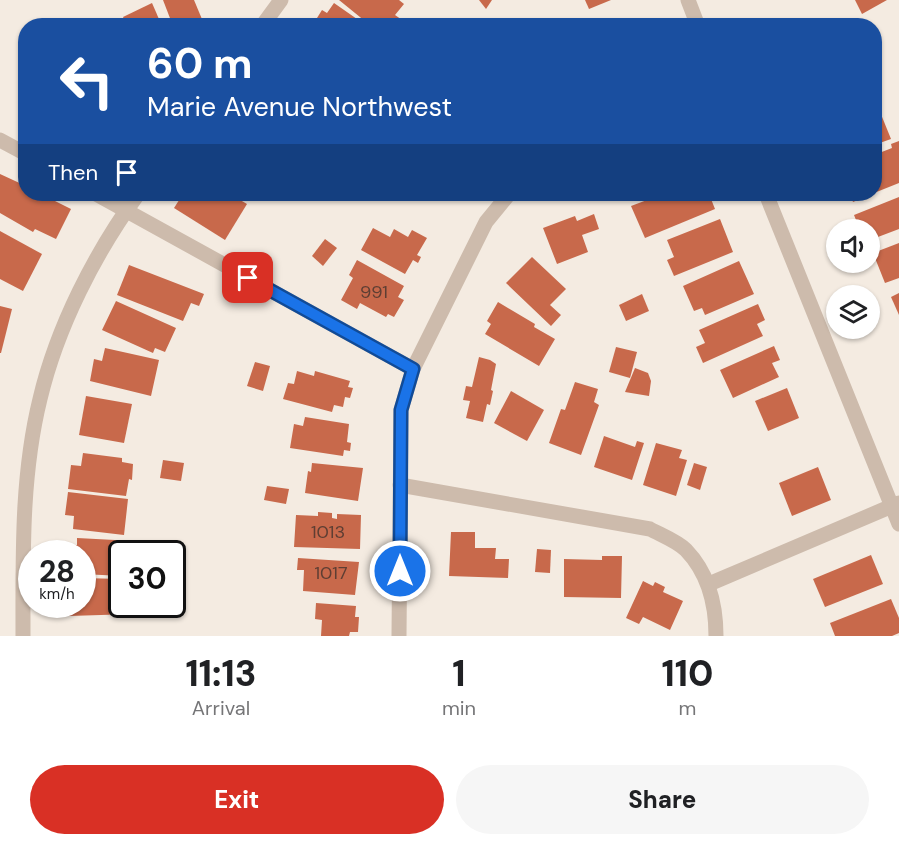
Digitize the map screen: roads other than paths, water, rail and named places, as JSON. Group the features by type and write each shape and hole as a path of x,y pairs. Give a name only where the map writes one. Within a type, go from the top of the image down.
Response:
{"street":[{"path":"268,18 281,0"},
{"path":"688,0 695,18"},
{"path":"0,140 18,150"},
{"path":"109,201 413,369"},
{"path":"22,636 23,556 29,461 40,399 58,338 82,287 133,201"},
{"path":"399,636 401,410 413,369 486,222 503,201"},
{"path":"769,201 895,505 899,524"},
{"path":"400,485 650,529 685,549 709,584 716,617 716,636"},
{"path":"709,584 895,505"}]}
